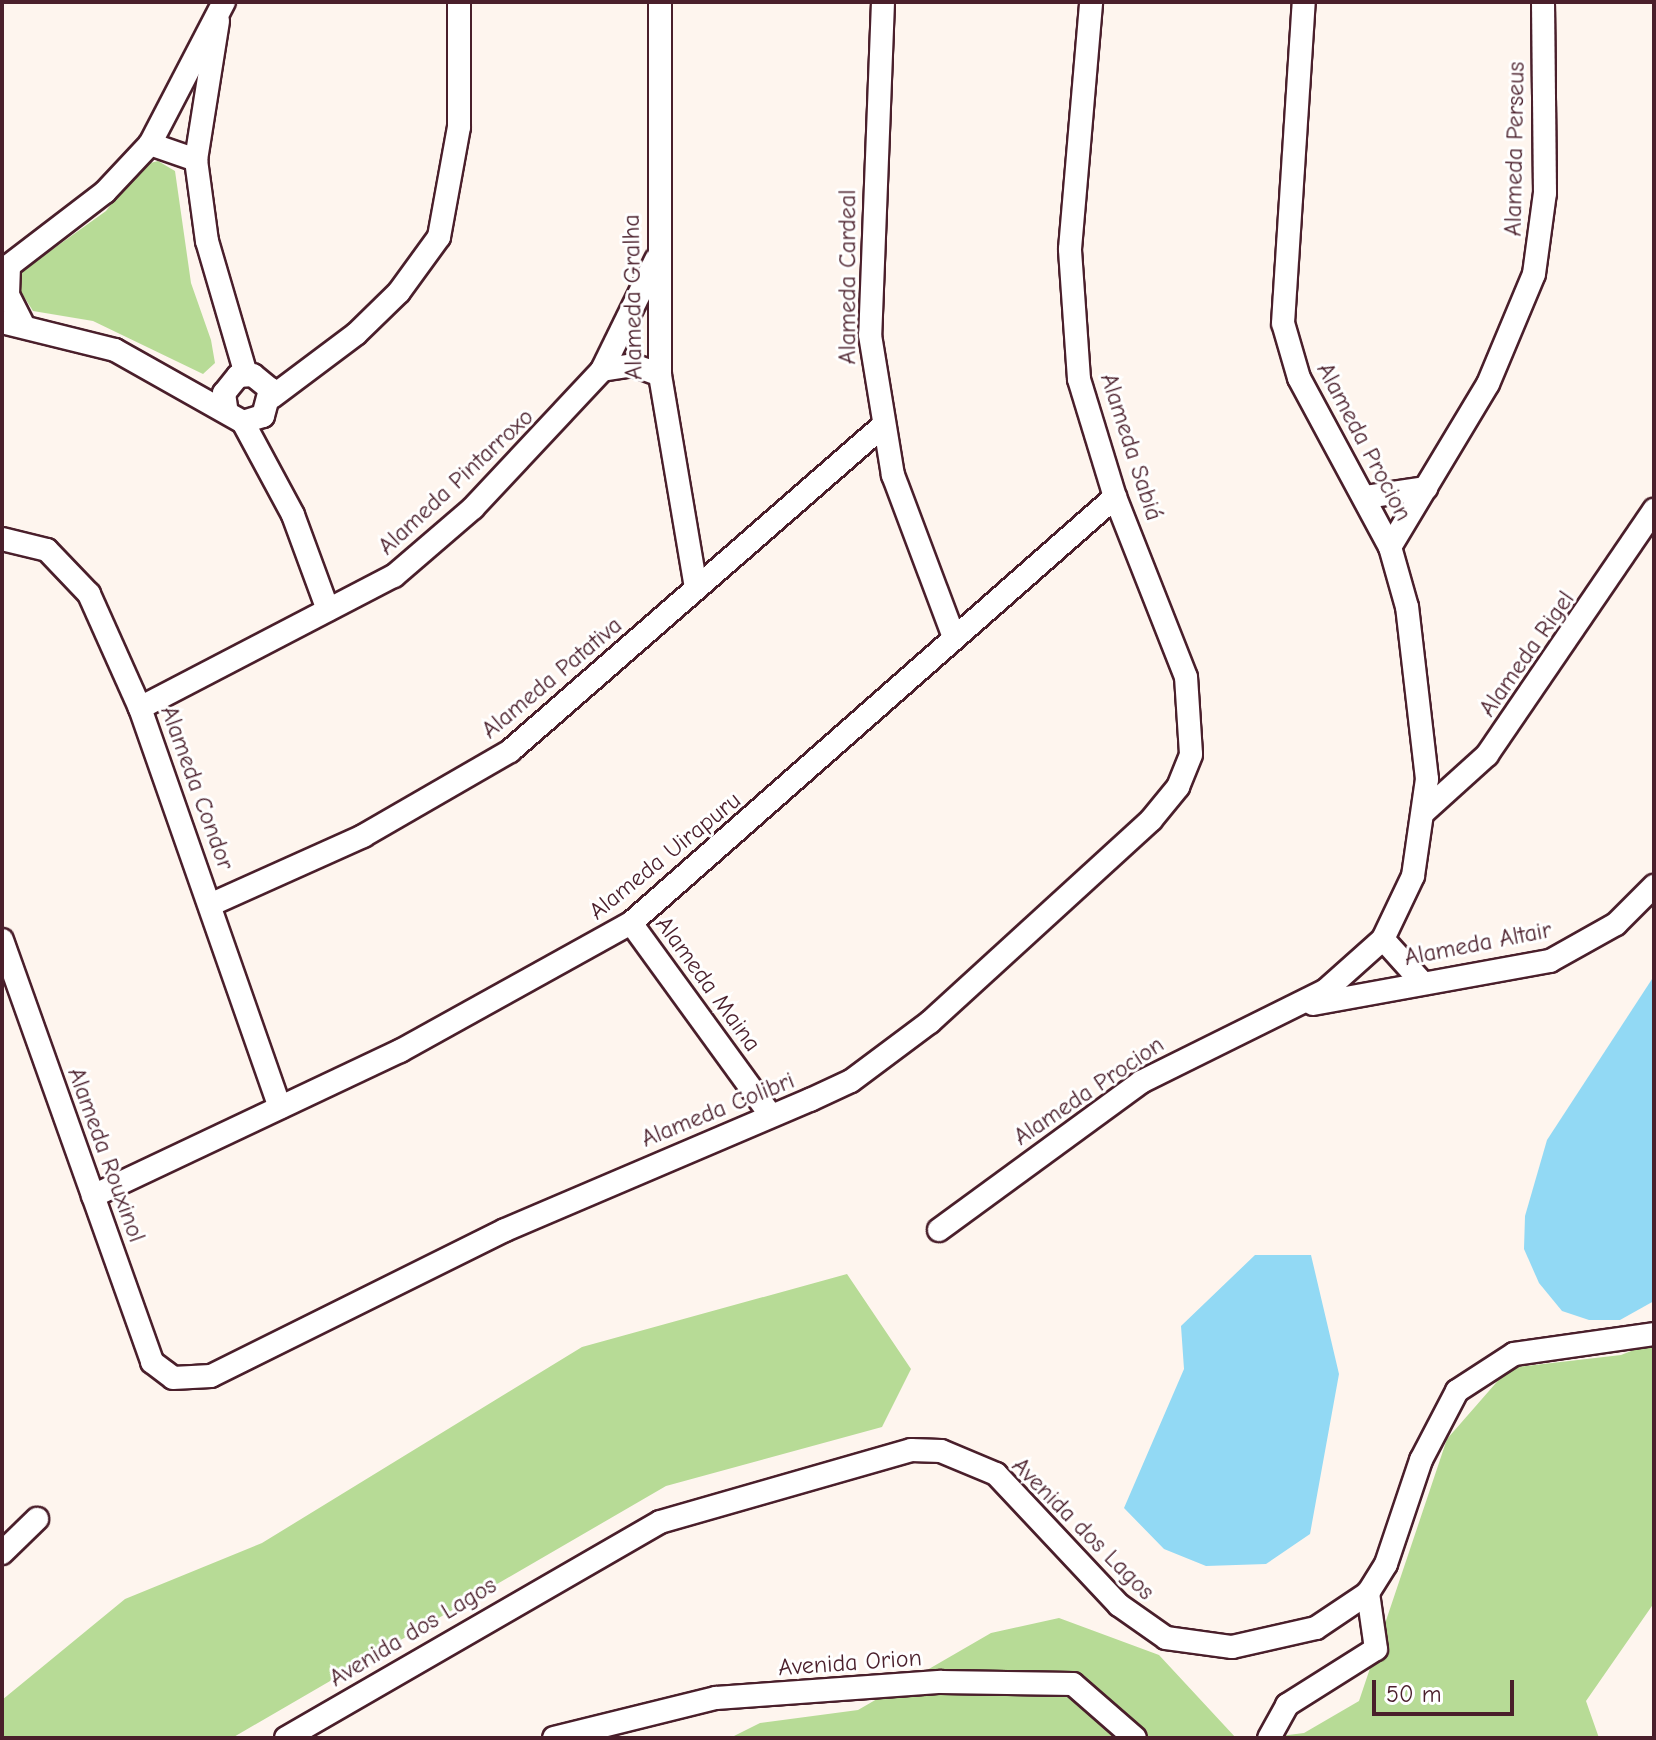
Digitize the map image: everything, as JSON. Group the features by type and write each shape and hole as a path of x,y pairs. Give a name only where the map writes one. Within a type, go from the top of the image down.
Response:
{"street":[{"path":"221,12 150,144 105,192 6,268 8,295 12,323 115,350 234,415 263,416 272,397 377,313 439,237 454,184 459,2"},
{"name":"Alameda Gralha","path":"660,2 656,260 660,375 696,588"},
{"name":"Alameda Cardeal","path":"883,2 870,335 881,427 910,530 953,635"},
{"name":"Alameda Procion","path":"939,1230 1141,1082 1326,990 1383,939 1413,876 1424,812 1417,663 1390,547 1366,497 1299,378 1283,323 1304,2"},
{"name":"Alameda Perseus","path":"1390,547 1488,384 1534,274 1545,193 1543,2"},
{"name":"Alameda Sabiá","path":"1084,6 1070,249 1079,379 1115,497 1186,677 1191,754"},
{"path":"221,12 196,160 207,241 246,374"},
{"path":"150,144 196,160"},
{"name":"Alameda Pintarroxo","path":"140,708 394,576 473,508 602,370 656,260"},
{"path":"602,370 633,365 660,375"},
{"path":"272,397 260,378 246,374 227,386 234,415 293,515 328,610"},
{"name":"Alameda Patativa","path":"212,904 363,836 485,767 881,427"},
{"path":"1366,497 1426,488"},
{"name":"Alameda Uirapuru","path":"93,1196 569,963 631,923 953,635 1115,497"},
{"name":"Alameda Rigel","path":"1424,812 1487,755 1654,510"},
{"name":"Alameda Condor","path":"2,539 47,550 68,566 89,594 140,708 212,904 280,1107"},
{"name":"Alameda Colibri","path":"173,1378 211,1376 505,1230 851,1081 930,1022 1151,820 1178,787 1191,754"},
{"name":"Alameda Altair","path":"1290,1009 1420,980 1550,961 1616,924 1654,886"},
{"name":"Alameda Maina","path":"631,923 770,1114"},
{"path":"1383,939 1420,980"},
{"name":"Alameda Rouxinol","path":"2,940 152,1362 173,1378"},
{"name":"Avenida dos Lagos","path":"286,1738 660,1522 911,1450 941,1451 996,1474 1119,1605 1166,1638 1232,1647 1287,1637 1344,1614 1368,1593 1457,1391 1514,1354 1654,1334"},
{"path":"2,1553 37,1519"},
{"path":"1269,1738 1287,1705 1376,1649 1368,1593"},
{"name":"Avenida Orion","path":"554,1738 716,1698 941,1682 1073,1684 1135,1738"}],"green space":[{"path":"158,161 175,171 191,283 211,340 215,363 203,374 93,321 33,311 21,292 21,272 106,211 139,166"},
{"path":"847,1274 911,1369 882,1427 666,1486 232,1738 2,1738 2,1700 125,1599 262,1543 582,1347"},
{"path":"1654,1342 1654,1603 1586,1701 1599,1738 1264,1738 1304,1733 1359,1701 1447,1439 1509,1368 1621,1355"},
{"path":"1059,1618 1159,1655 1236,1738 730,1738 760,1723 858,1710 991,1633"}],"water":[{"path":"1654,976 1654,1301 1620,1320 1589,1320 1562,1311 1539,1283 1524,1249 1525,1216 1547,1140"},
{"path":"1255,1255 1311,1255 1339,1374 1310,1534 1266,1564 1206,1566 1164,1549 1124,1508 1184,1369 1181,1326"}]}
